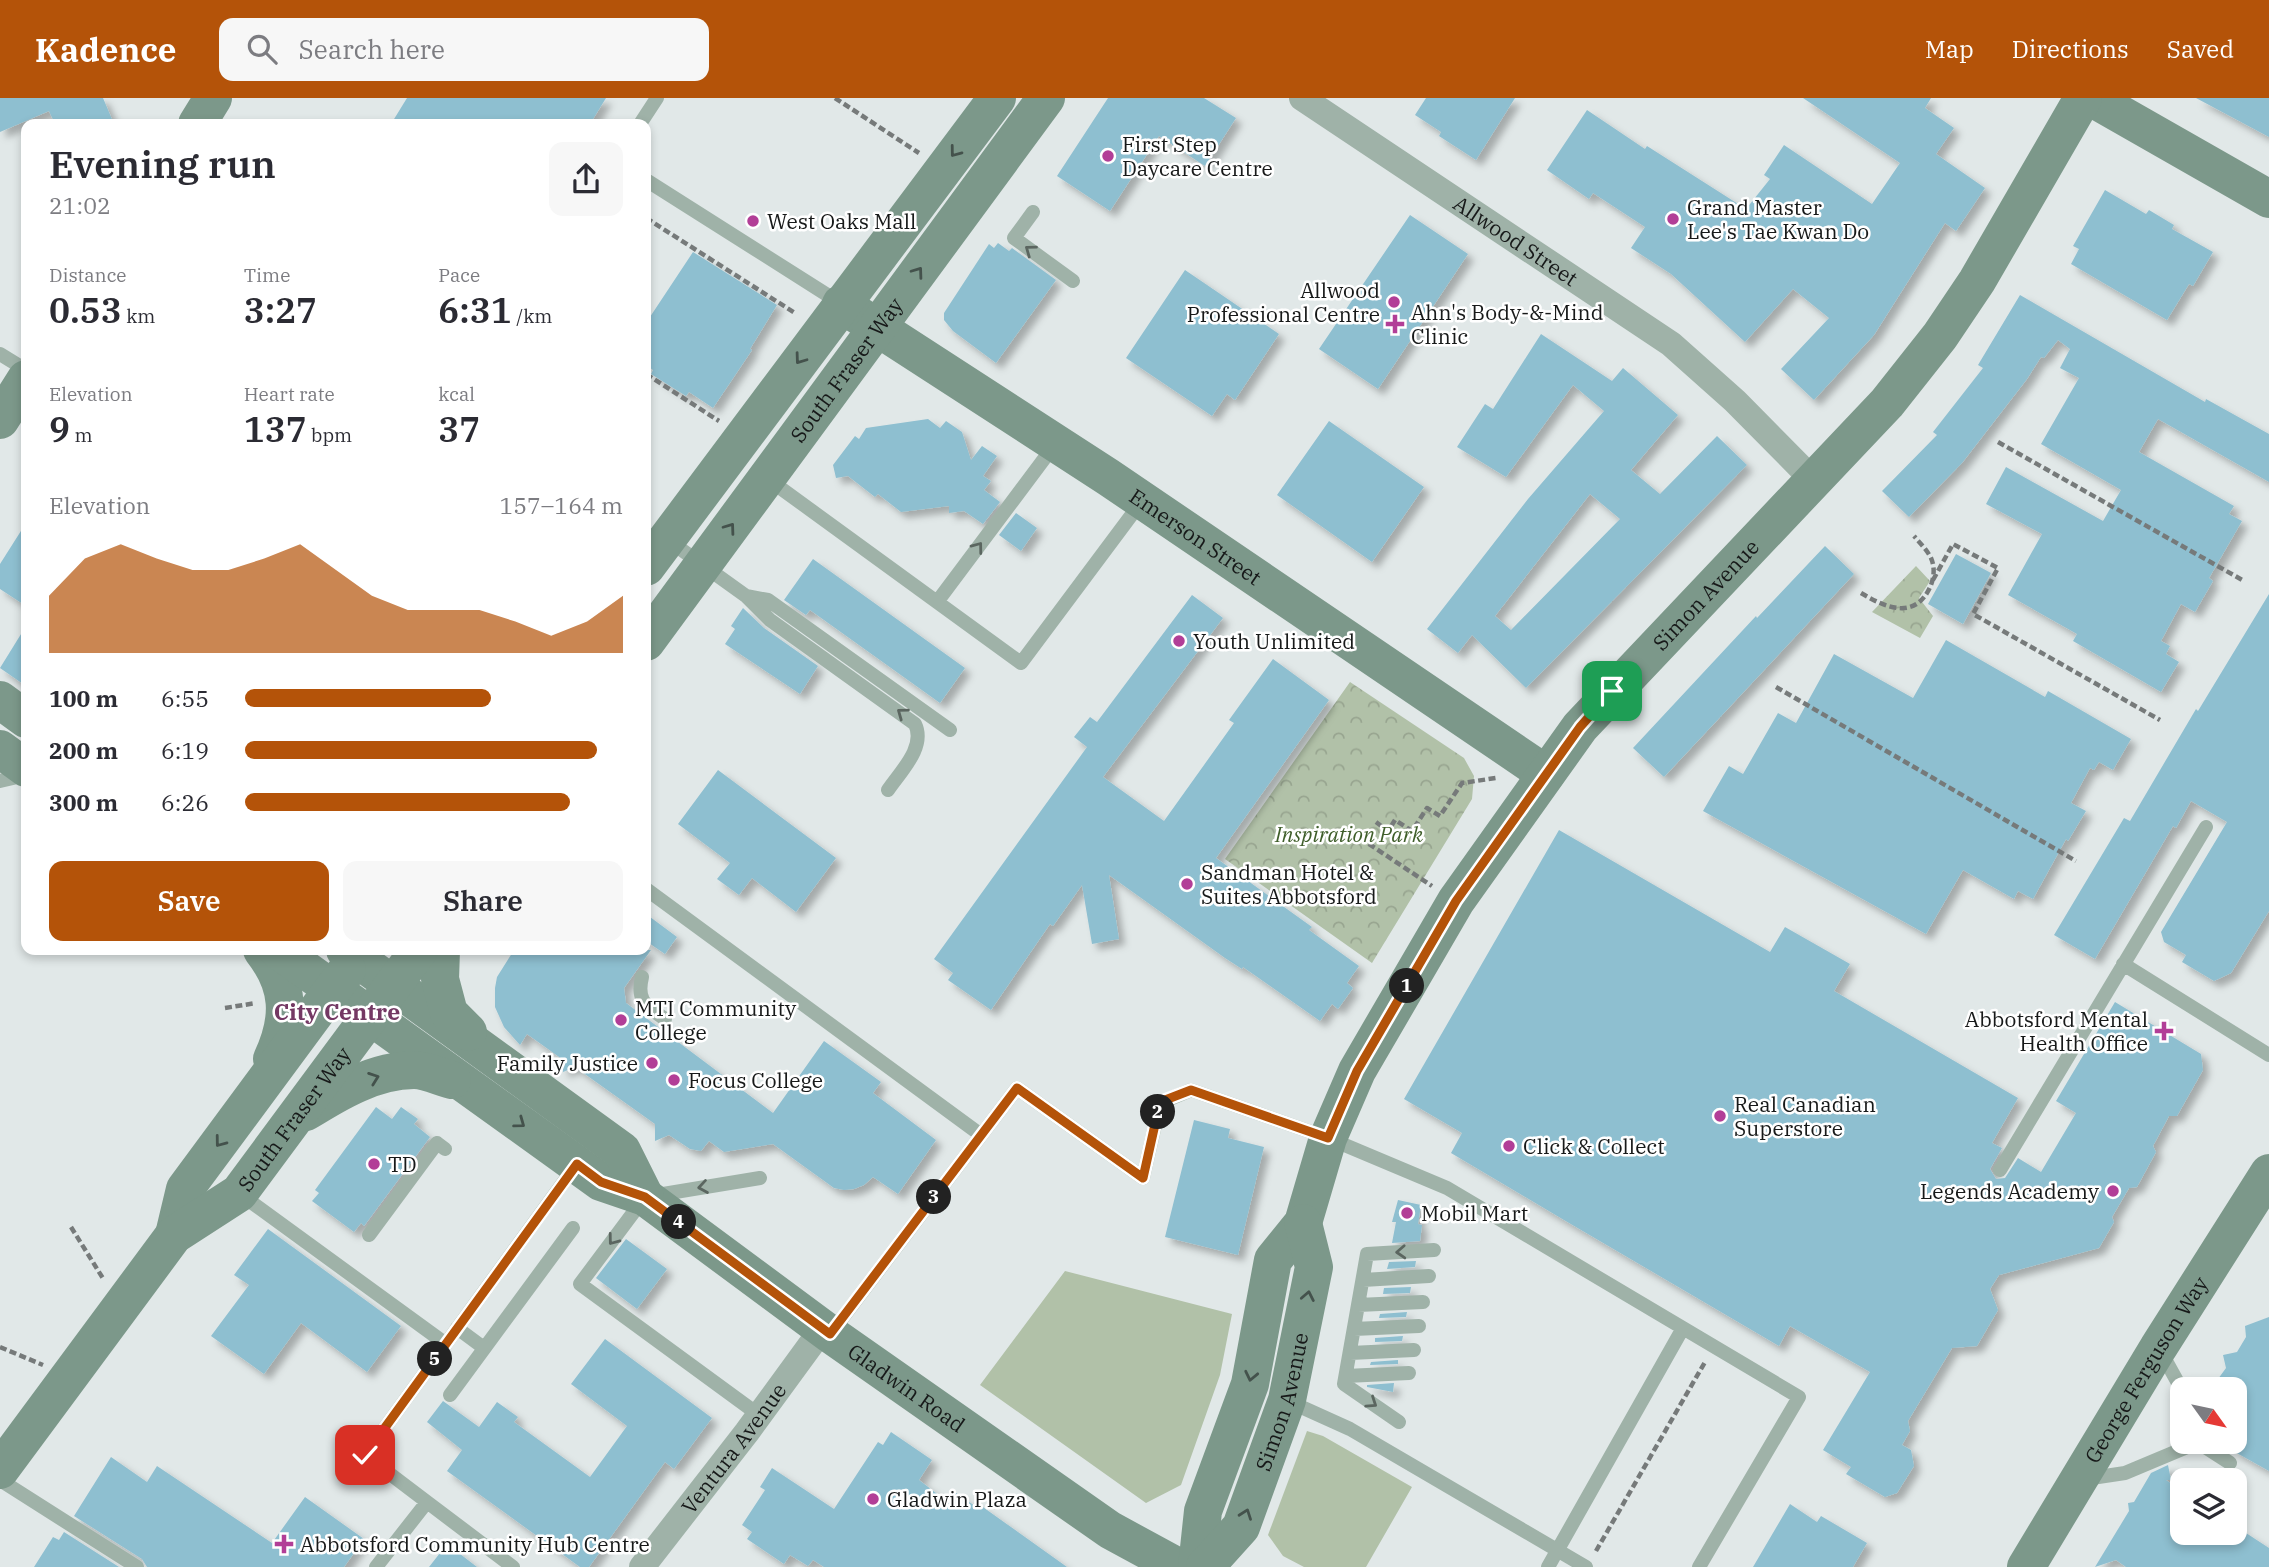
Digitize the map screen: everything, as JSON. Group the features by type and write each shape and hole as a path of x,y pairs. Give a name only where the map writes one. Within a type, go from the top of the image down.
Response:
{"main road":[{"path":"200,119 213,98"},
{"name":"South Fraser Way","path":"656,553 997,98"},
{"name":"South Fraser Way","path":"651,635 1046,98"},
{"name":"Simon Avenue","path":"1197,1567 1203,1511 1250,1384 1273,1260 1303,1223 1328,1138 1357,1071 1456,901 1580,727 1886,403 1940,336 1977,281 2083,98"},
{"path":"2092,98 2269,199"},
{"name":"Emerson Street","path":"841,304 1056,443 1546,774"},
{"path":"0,420 21,387"},
{"path":"0,700 21,715"},
{"path":"0,749 21,764"},
{"path":"254,1096 282,1038 285,998 277,970 266,955"},
{"name":"Gladwin Road","path":"285,955 601,1182 645,1197 827,1331 1110,1530 1178,1567"},
{"name":"South Fraser Way","path":"174,1235 185,1189 333,990 353,955"},
{"name":"Gladwin Road","path":"356,955 393,985 622,1150 645,1197"},
{"name":"South Fraser Way","path":"0,1470 174,1235 239,1194 415,955"},
{"path":"441,955 440,979 449,1013 497,1060"},
{"path":"293,1121 334,1095 381,1074 416,1070 464,1084"},
{"name":"George Ferguson Way","path":"2026,1567 2158,1348 2269,1174"},
{"name":"Simon Avenue","path":"1205,1567 1241,1527 1287,1401 1314,1267 1303,1223"}],"street":[{"name":"Allwood Street","path":"1302,98 1671,344 1735,401 1813,480"},
{"name":"Ventura Avenue","path":"642,1567 827,1331"}],"lane":[{"path":"643,119 657,98"},
{"path":"651,183 841,304"},
{"path":"1033,212 1014,238 1073,281"},
{"path":"0,354 21,367"},
{"path":"937,602 1056,443"},
{"path":"766,478 1021,663 1142,501"},
{"path":"656,553 703,565 746,596 770,620 915,724 918,731 917,746 888,790"},
{"path":"746,596 768,600 950,730"},
{"path":"0,781 21,776"},
{"path":"2000,1170 2206,827"},
{"path":"651,893 981,1135"},
{"path":"2123,964 2269,1055"},
{"path":"642,977 638,992 645,1004 666,1019"},
{"path":"827,1331 1017,1088 1143,1178 1160,1102 1191,1090 1328,1138 1447,1188 1800,1396 1699,1567"},
{"path":"369,1235 437,1143 445,1149"},
{"path":"513,1567 365,1455 577,1164"},
{"path":"759,1415 580,1284 645,1197 760,1178"},
{"path":"239,1194 446,1345"},
{"path":"450,1395 573,1228"},
{"path":"1399,1422 1344,1384 1367,1254 1434,1250"},
{"path":"1363,1280 1429,1276"},
{"path":"1358,1305 1423,1302"},
{"path":"1354,1329 1419,1326"},
{"path":"457,1328 484,1348"},
{"path":"1548,1567 1683,1328"},
{"path":"2158,1348 2175,1377"},
{"path":"1350,1353 1414,1350"},
{"path":"1346,1376 1409,1373"},
{"path":"1287,1401 1350,1429 1584,1566"},
{"path":"2078,1480 2125,1473 2172,1454"},
{"path":"2216,1454 2230,1463"},
{"path":"0,1480 137,1567"},
{"path":"376,1567 427,1502"}],"path":[{"path":"835,98 917,151 941,171"},
{"path":"651,221 794,313"},
{"path":"651,377 743,436"},
{"path":"1998,442 2244,580"},
{"path":"1914,536 1931,559 1934,568 1933,580"},
{"path":"1860,593 1893,608 1917,604 1927,593 1953,544 1998,568 1973,614 2160,720"},
{"path":"1776,687 2076,861"},
{"path":"1376,822 1388,831 1395,820 1412,831 1427,808 1440,816 1462,783 1546,774"},
{"path":"1360,838 1427,883"},
{"path":"225,1007 259,1002"},
{"path":"71,1227 121,1307"},
{"path":"1584,1566 1594,1554 1714,1346"},
{"path":"0,1347 69,1376"}],"green space":[{"path":"1916,566 1930,581 1919,598 1933,616 1920,638 1872,612"},
{"name":"Inspiration Park","path":"1350,682 1464,758 1474,776 1472,799 1372,963 1225,859"},
{"path":"1065,1271 1232,1314 1220,1375 1181,1485 1146,1503 980,1385"},
{"path":"1307,1431 1323,1436 1412,1487 1366,1567 1304,1567 1283,1556 1268,1535"}],"building":[{"path":"0,98 103,98 112,119 53,119 49,111 30,119 21,119 21,123 0,132"},
{"path":"407,98 606,98 593,119 394,119"},
{"path":"1108,98 1204,98 1236,118 1205,166 1159,136 1110,211 1057,176"},
{"path":"1426,98 1515,98 1476,160 1439,136 1441,132 1415,115"},
{"path":"1803,98 1931,98 1925,108 1954,128 1936,154 1985,188 1956,231 1945,223 1874,335 1814,400 1781,369 1829,318 1793,289 1745,342 1671,274 1631,248 1645,227 1593,193 1589,199 1547,170 1587,110 1645,149 1647,146 1746,209 1770,179 1764,175 1784,145 1872,204 1900,163"},
{"path":"2196,98 2269,98 2269,137"},
{"path":"2105,190 2146,214 2149,210 2174,225 2172,229 2213,252 2193,286 2189,284 2167,320 2071,264 2079,249 2073,246"},
{"name":"Allwood Professional Centre","path":"1410,215 1468,254 1378,389 1319,349"},
{"path":"998,243 1009,251 1012,248 1056,280 996,363 953,331 944,320 944,313 989,244 994,248"},
{"path":"693,252 777,305 750,349 752,350 713,408 689,392 686,396 651,374 651,315"},
{"path":"1185,270 1279,334 1235,400 1227,394 1212,416 1126,358"},
{"path":"2020,295 2205,402 2206,399 2269,434 2269,482 2158,419 2139,452 2234,506 2229,514 2242,521 2209,578 2213,581 2195,612 2181,604 2161,641 2170,646 2166,654 2179,662 2161,692 2073,641 2077,634 2008,595 2042,534 1986,504 2006,467 2103,521 2121,490 2041,444 2079,378 2060,368 2070,349 2058,340 2044,358 2041,357 1962,463 1909,517 1882,491 1937,435 1933,432 1983,368 1978,365"},
{"path":"1541,334 1612,381 1623,368 1678,415 1631,470 1660,494 1717,436 1747,465 1526,688 1472,635 1458,653 1427,629 1528,499 1604,411 1573,385 1506,477 1457,447 1485,404 1493,409","holes":["1590,494 1620,519 1511,630 1495,616"]},
{"path":"928,419 940,428 946,421 962,432 971,460 982,446 997,456 983,476 991,481 984,490 1000,502 983,524 964,511 949,513 949,506 901,512 878,494 875,497 848,476 836,478 833,465 855,436 859,439 866,428"},
{"path":"1329,421 1424,487 1372,562 1277,495"},
{"path":"1016,513 1037,528 1021,551 999,535"},
{"path":"21,531 21,603 0,589 0,564"},
{"path":"1825,546 1854,574 1664,777 1633,748"},
{"path":"1956,554 1991,573 1963,624 1928,604"},
{"path":"813,559 965,668 940,703 810,610 806,615 784,600"},
{"path":"2269,594 2269,911 2231,973 2214,981 2182,962 2186,955 2164,942 2161,932 2227,822 2191,801 2176,828 2173,826 2095,959 2054,935 2124,818 2130,821 2196,709 2198,711"},
{"path":"1192,595 1223,618 1103,777 1164,821 1234,723 1229,720 1273,659 1329,700 1216,858 1312,927 1309,930 1359,966 1347,983 1353,988 1338,1009 1332,1004 1320,1021 1243,967 1242,969 1225,958 1109,875 1119,939 1092,944 1082,885 1053,926 1050,924 991,1010 948,980 953,973 934,959 1087,747 1074,737 1090,717 1097,722"},
{"path":"743,608 764,628 818,666 800,694 725,644 735,629 731,626"},
{"path":"21,634 21,683 0,668"},
{"path":"1946,640 2045,697 2048,691 2131,739 2113,770 2099,762 2094,770 2090,768 2071,803 2086,811 2068,841 2066,839 2033,899 2018,891 2014,899 1963,870 1926,934 1703,811 1729,766 1743,774 1778,713 1796,723 1834,654 1913,698"},
{"path":"718,770 836,858 796,912 752,878 739,895 717,879 730,863 678,824"},
{"name":"Real Canadian Superstore","path":"1559,830 1770,952 1785,927 1850,964 1834,991 2018,1098 1992,1143 2002,1148 1990,1169 1996,1179 2005,1178 2018,1158 2041,1172 2076,1113 2056,1101 2115,1002 2201,1054 2203,1070 2177,1116 2169,1116 2153,1146 2156,1152 2137,1187 2129,1188 2112,1217 2114,1222 2099,1248 1999,1275 1990,1289 1998,1310 1977,1346 1952,1348 1908,1421 1910,1431 1902,1445 1911,1450 1914,1466 1897,1493 1885,1497 1846,1474 1851,1467 1823,1450 1870,1372 1790,1326 1779,1346 1451,1153 1462,1133 1404,1099"},
{"path":"651,918 677,937 665,954 651,944"},
{"path":"511,955 647,955 624,988 626,1003 773,1113 824,1041 881,1082 873,1093 936,1140 898,1194 873,1177 854,1189 834,1188 773,1144 724,1152 709,1141 701,1151 690,1149 669,1135 655,1141 655,1124 575,1067 563,1072 562,1059 527,1034 520,1045 504,1027 495,1007 497,977"},
{"name":"TD","path":"376,1107 392,1119 401,1107 418,1119 414,1124 430,1137 364,1226 361,1223 354,1232 312,1201 319,1193 315,1190"},
{"path":"1194,1120 1230,1129 1228,1138 1264,1147 1238,1255 1165,1237"},
{"path":"1398,1200 1421,1205 1418,1224 1422,1225 1420,1241 1392,1243 1396,1222 1392,1222"},
{"path":"268,1229 401,1326 367,1372 301,1323 264,1374 211,1336 249,1285 234,1275"},
{"path":"626,1239 667,1269 637,1309 596,1278"},
{"path":"1416,1261 1415,1267 1387,1269 1389,1262"},
{"path":"1411,1287 1410,1293 1383,1294 1384,1288"},
{"path":"1407,1312 1406,1317 1379,1318 1380,1314"},
{"path":"2269,1317 2269,1471 2239,1454 2247,1454 2247,1377 2219,1377 2226,1368 2223,1355 2237,1352 2246,1337 2245,1326"},
{"path":"1403,1336 1402,1341 1375,1342 1375,1338"},
{"path":"605,1339 712,1418 674,1469 665,1462 589,1567 580,1567 447,1471 462,1450 427,1422 443,1401 479,1427 497,1402 518,1417 514,1422 590,1477 627,1426 571,1384"},
{"path":"1398,1360 1398,1364 1370,1365 1371,1362"},
{"path":"1394,1383 1393,1392 1367,1387 1367,1385"},
{"path":"891,1432 932,1460 919,1480 949,1503 956,1493 978,1508 980,1505 1067,1567 824,1567 813,1560 808,1566 790,1555 784,1564 747,1539 752,1532 742,1525 765,1490 760,1487 772,1468 834,1509 878,1442 883,1445"},
{"path":"111,1457 147,1482 157,1466 272,1543 305,1497 364,1539 344,1567 147,1567 142,1559 74,1516"},
{"path":"2168,1465 2170,1480 2166,1480 2170,1483 2170,1545 2247,1545 2247,1534 2269,1548 2269,1567 2126,1567 2116,1560 2095,1567 2129,1511 2128,1503 2134,1502 2151,1473"},
{"path":"1790,1504 1817,1522 1821,1516 1867,1543 1853,1567 1753,1567"},
{"path":"64,1532 119,1567 34,1567 53,1537 59,1540"},
{"path":"447,1544 477,1567 429,1567"}],"place":[{"name":"First Step Daycare Centre","path":"1108,156"},
{"name":"Grand Master Lee's Tae Kwan Do","path":"1673,219"},
{"name":"West Oaks Mall","path":"753,221"},
{"name":"Allwood Professional Centre","path":"1394,302"},
{"name":"Ahn's Body-&-Mind Clinic","path":"1395,324"},
{"name":"Youth Unlimited","path":"1179,641"},
{"name":"Sandman Hotel & Suites Abbotsford","path":"1187,884"},
{"name":"MTI Community College","path":"621,1020"},
{"name":"Abbotsford Mental Health Office","path":"2164,1031"},
{"name":"Family Justice","path":"652,1063"},
{"name":"Focus College","path":"674,1080"},
{"name":"Real Canadian Superstore","path":"1720,1116"},
{"name":"Click & Collect","path":"1509,1146"},
{"name":"TD","path":"374,1164"},
{"name":"Legends Academy","path":"2113,1191"},
{"name":"Mobil Mart","path":"1407,1213"},
{"name":"Gladwin Plaza","path":"873,1499"},
{"name":"Abbotsford Community Hub Centre","path":"284,1544"}],"district":[{"name":"City Centre","path":"337,1011"}],"route":[{"path":"365,1455 577,1164 601,1182 645,1197 830,1334 1017,1088 1143,1178 1160,1102 1191,1090 1328,1138 1357,1071 1456,901 1580,727 1612,691"}]}
